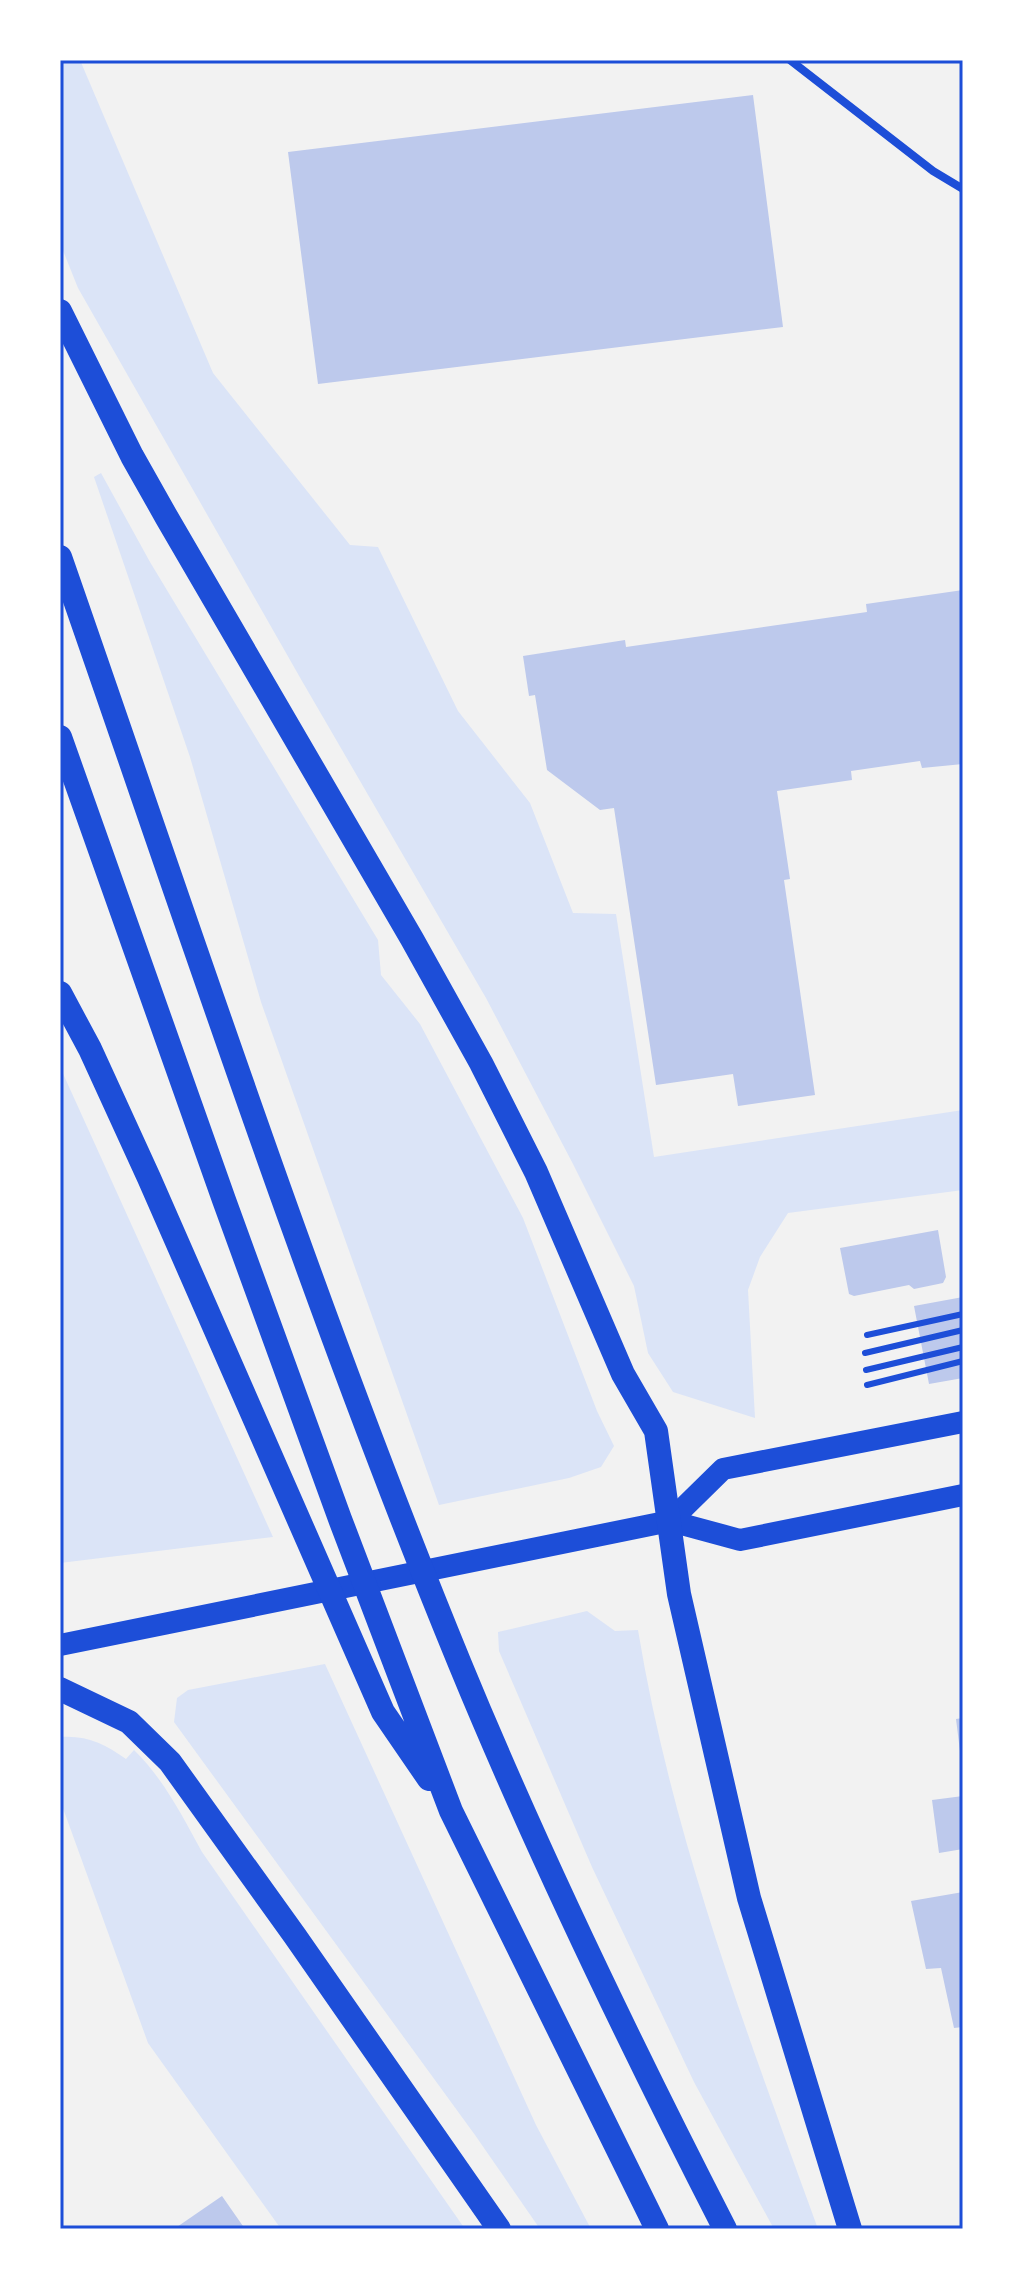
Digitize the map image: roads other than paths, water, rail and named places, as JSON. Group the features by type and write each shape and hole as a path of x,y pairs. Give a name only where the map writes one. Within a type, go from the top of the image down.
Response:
{"highway":[{"path":"60,311 132,456 481,1063 530,1158 623,1374 656,1431 679,1594 749,1898 850,2229"},
{"path":"60,557 270,1165 360,1410 460,1666 563,1899 647,2077 725,2229"},
{"path":"60,737 229,1215 451,1811 657,2229"},
{"path":"60,993 90,1049 149,1178 383,1712 451,1811"},
{"path":"670,1521 723,1469 963,1422"},
{"path":"60,1645 670,1521 740,1540 963,1495"},
{"path":"60,1689 129,1722 170,1762 499,2229"}],"street":[{"path":"790,60 933,171 963,189"}],"lane":[{"path":"867,1335 963,1314"},
{"path":"865,1353 963,1330"},
{"path":"866,1370 963,1347"},
{"path":"867,1385 963,1361"}]}
